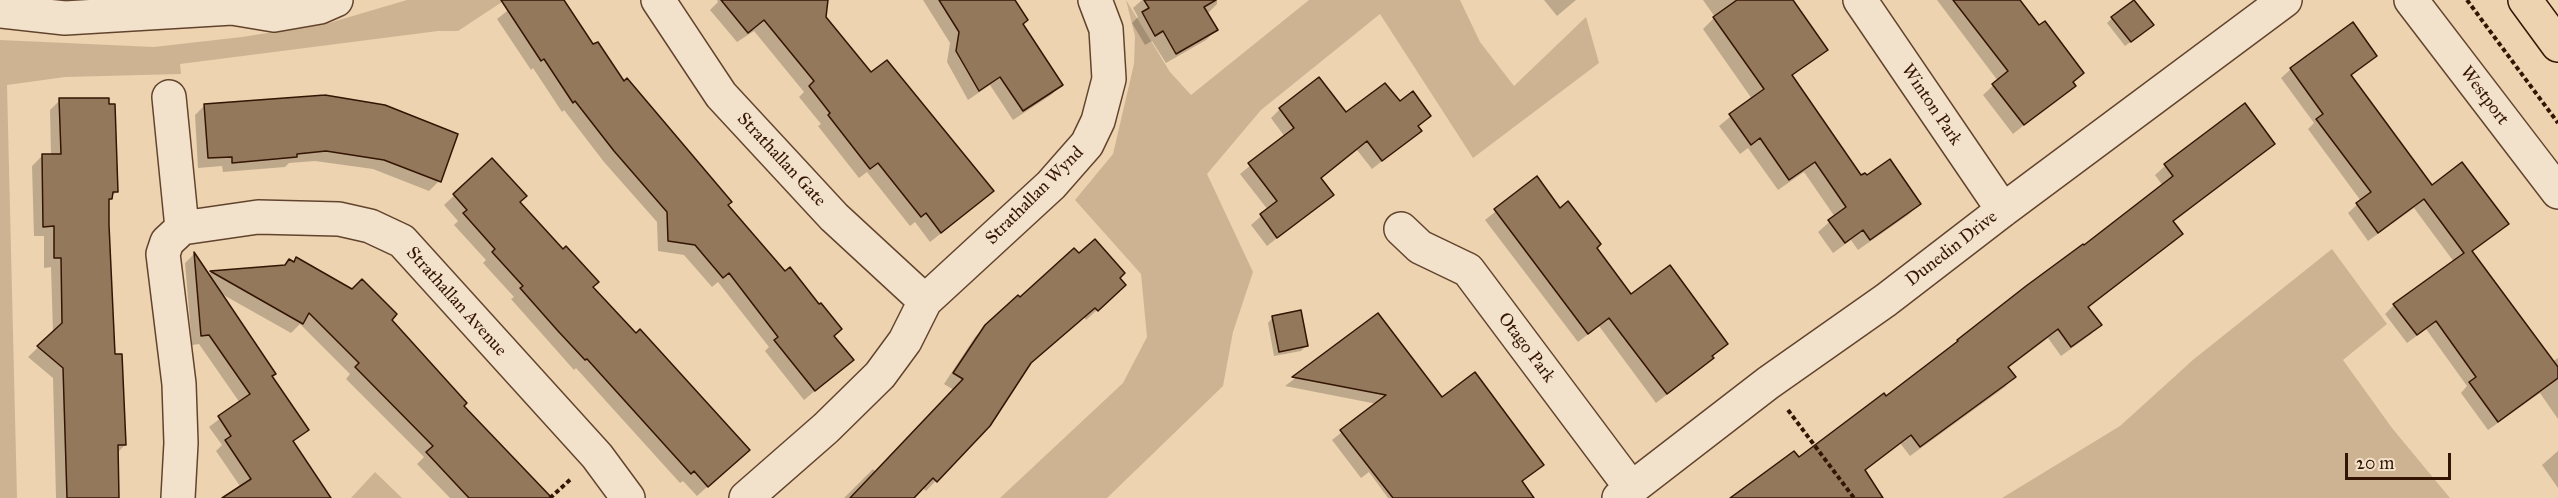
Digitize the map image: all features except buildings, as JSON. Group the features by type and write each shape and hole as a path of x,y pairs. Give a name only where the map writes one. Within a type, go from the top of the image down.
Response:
{"main road":[{"path":"2525,0 2558,45"}],"street":[{"path":"0,10 65,18 203,5 243,8 274,15 320,7 336,0"},
{"name":"Strathallan Gate","path":"658,0 721,95 834,217 925,301"},
{"name":"Strathallan Wynd","path":"925,301 1051,185 1087,144 1098,122 1109,80 1106,29 1095,0"},
{"name":"Winton Park","path":"1860,0 2003,210"},
{"name":"Dunedin Drive","path":"1625,494 1768,383 1886,300 2285,0"},
{"name":"Westport","path":"2411,0 2558,192"},
{"path":"169,98 182,228 167,242 163,254 179,384 181,443 178,498"},
{"name":"Strathallan Avenue","path":"182,228 258,217 339,219 370,226 402,242 597,456 628,498"},
{"name":"Otago Park","path":"1401,229 1420,247 1468,270 1625,494"},
{"path":"746,498 826,428 880,375 904,341 925,301"}],"path":[{"path":"2467,0 2558,123"},
{"path":"1768,383 1854,498"}],"shaded area":[{"path":"407,0 505,0 458,31 438,31 180,64 181,74 65,77 7,85 17,498 0,498 0,40 154,47 242,37 329,23"},
{"path":"1126,0 1170,72 1191,95 1309,0 1460,0 1480,42 1514,86 1586,17 1599,63 1473,158 1380,14 1261,110 1207,174 1253,272 1233,332 1223,386 1107,498 1000,498 1123,383 1147,337 1141,274 1075,200 1113,154 1134,64 1135,36"},
{"path":"2332,249 2387,324 2343,360 2392,428 2450,498 2002,498 2120,426 2194,359"},
{"path":"375,472 402,498 351,498"}]}
